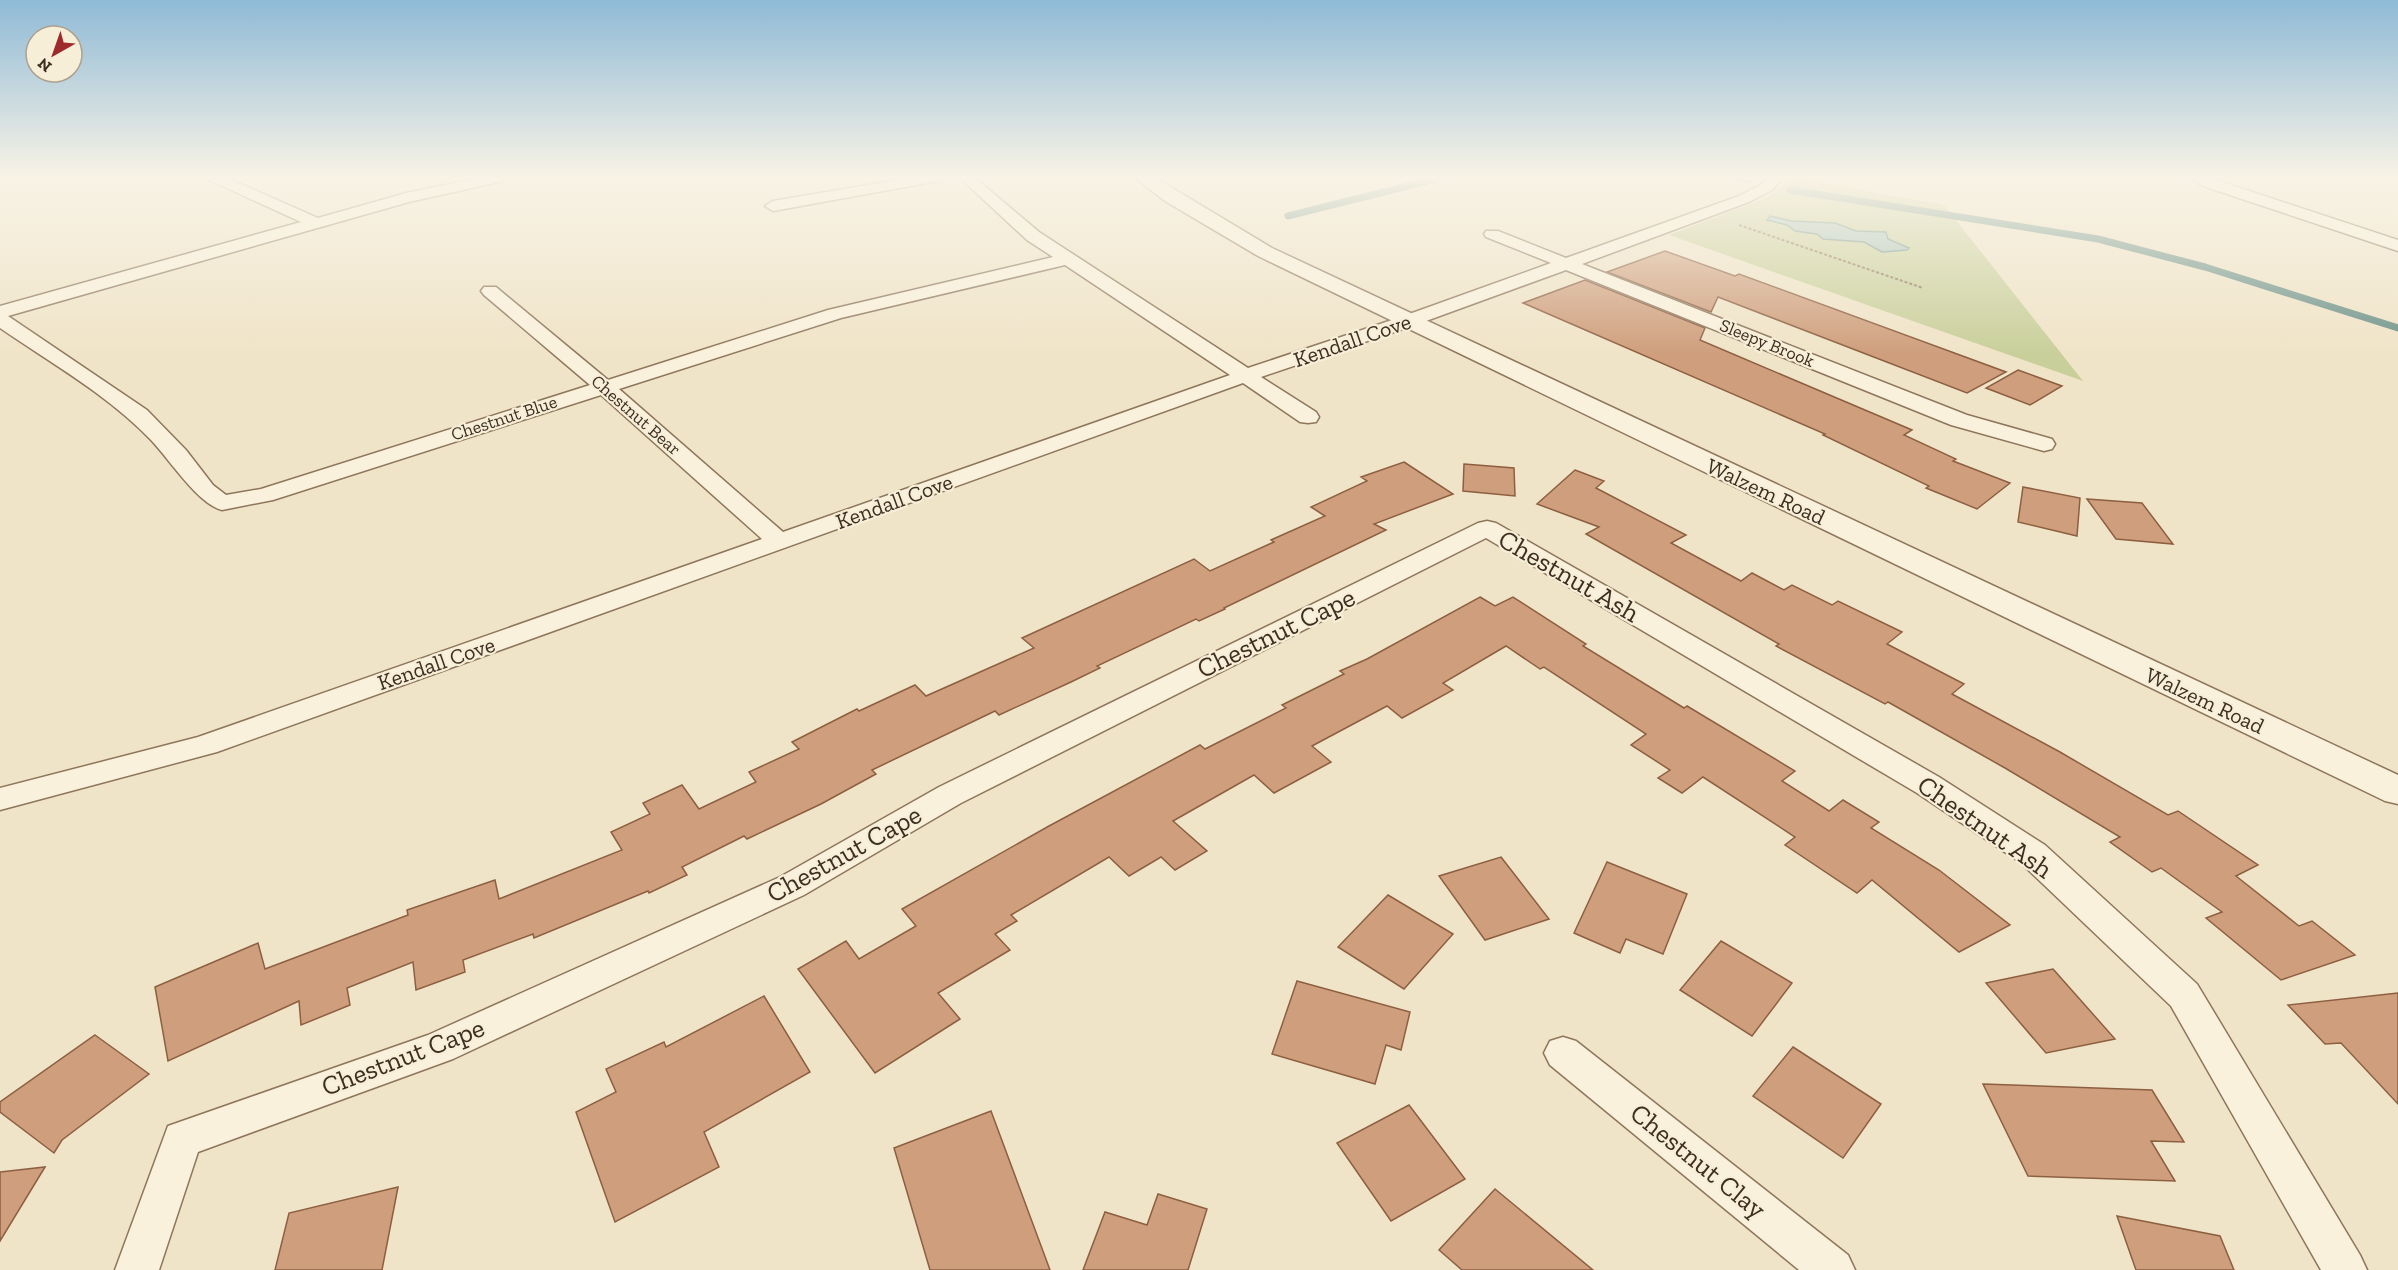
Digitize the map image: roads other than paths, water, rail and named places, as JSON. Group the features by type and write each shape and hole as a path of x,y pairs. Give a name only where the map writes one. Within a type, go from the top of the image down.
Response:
{"street":[{"path":"0,312 269,236"},
{"path":"1033,236 1308,417"},
{"name":"Walzem Road","path":"1238,236 1265,252 1408,321 2398,791"},
{"name":"Sleepy Brook","path":"1498,236 1959,420 2044,444"},
{"name":"Kendall Cove","path":"0,799 206,745 1644,236"},
{"path":"2369,236 2398,246"},
{"name":"Chestnut Blue","path":"0,319 139,415 178,455 205,490 222,503 265,495 835,314 1067,259"},
{"name":"Chestnut Bear","path":"490,291 603,386 780,542"},
{"name":"Chestnut Cape","path":"137,1270 182,1139 440,1047 792,886 950,795 1487,528"},
{"name":"Chestnut Ash","path":"1487,528 1928,785 2033,854 2184,995 2345,1270"},
{"name":"Chestnut Clay","path":"1563,1053 1833,1270"}],"water":[{"path":"1820,236 1887,236 1888,239 1909,248 1882,252 1864,242 1823,239"}],"waterway":[{"path":"2081,236 2205,267 2398,328"}]}
